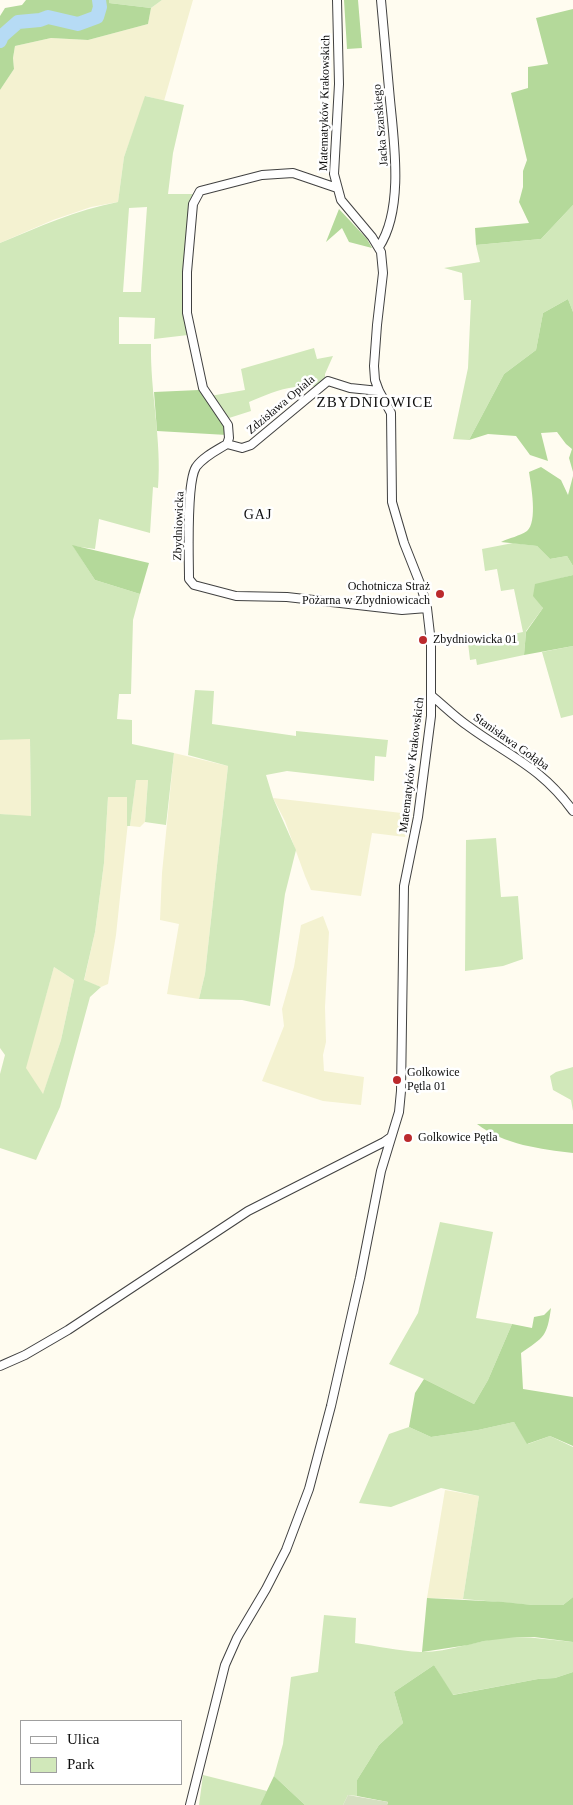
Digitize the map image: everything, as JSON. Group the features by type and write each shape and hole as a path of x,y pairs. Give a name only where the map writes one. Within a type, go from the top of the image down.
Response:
{"street":[{"name":"Matematyków Krakowskich","path":"190,1805 225,1665 237,1638 286,1550 309,1489 331,1406 360,1278 382,1165 398,1112 402,1083 404,886 418,817 431,716 432,650 428,608 406,550 392,502 391,413 375,380 374,366 383,273 379,247 341,200 334,174 339,84 337,0"},
{"name":"Jacka Szarskiego","path":"379,247 386,237 394,197 396,168 381,0"},
{"path":"227,444 229,438 228,424 203,388 188,313 187,272 193,204 197,194 200,191 262,175 293,173 337,188"},
{"name":"Zdzisława Opiala","path":"227,444 242,448 251,445 328,381 350,388 379,391"},
{"name":"Zbydniowicka","path":"227,444 202,461 195,469 190,504 189,579 194,584 236,596 286,597 402,610 428,608"},
{"name":"Stanisława Gołąba","path":"432,696 468,726 515,756 550,782 560,792 573,811"},
{"path":"0,1366 25,1355 68,1330 248,1211 391,1137"}],"shaded area":[{"path":"162,0 193,0 164,101 146,96 124,157 118,202 91,207 53,220 0,243 0,90 14,69 15,46 51,38 88,40 148,24 151,8"},
{"path":"30,738 31,817 0,814 0,740"},
{"path":"174,753 228,766 205,974 199,999 167,994 179,924 160,920 162,873"},
{"path":"136,779 148,780 145,822 140,827 130,826"},
{"path":"108,797 127,797 128,822 116,935 108,984 101,987 84,981 95,932 104,863"},
{"path":"273,798 410,814 405,837 372,833 361,896 311,890 285,821"},
{"path":"323,916 329,932 325,1007 326,1042 323,1055 324,1071 364,1077 361,1105 323,1101 262,1081 284,1026 282,1009 294,967 301,925"},
{"path":"54,967 74,980 61,1040 43,1095 25,1068"},
{"path":"445,1490 479,1496 463,1599 427,1598"}],"green space":[{"path":"26,0 109,0 109,3 151,8 148,24 88,40 51,38 15,46 14,69 0,90 0,16 5,8 22,5"},
{"path":"109,0 162,0 151,8 109,3"},
{"path":"344,0 358,0 362,48 347,49"},
{"path":"573,9 573,205 541,239 476,245 475,228 529,223 519,202 523,187 523,171 527,160 511,93 528,88 528,67 548,64 536,18"},
{"path":"145,96 184,105 173,153 168,194 193,194 182,287 188,335 154,339 155,318 119,317 119,344 151,344 159,470 158,488 153,487 150,533 99,519 95,549 73,546 95,580 140,594 133,620 131,694 119,694 117,719 132,720 132,744 174,753 166,825 145,822 148,780 136,780 130,826 127,826 127,797 108,797 104,863 95,932 84,980 101,987 90,997 60,1107 36,1160 0,1148 0,1074 5,1055 0,1048 0,814 31,816 30,739 0,740 0,243 72,214 118,202 124,157","holes":["147,207 141,292 123,292 129,208","54,967 74,980 61,1040 43,1094 26,1068"]},
{"path":"573,205 573,312 568,299 543,313 536,350 504,374 469,440 453,439 468,368 471,300 464,300 462,273 444,268 480,262 476,245 541,239"},
{"path":"339,209 367,239 372,248 349,242 342,228 326,242"},
{"path":"568,299 573,312 573,472 569,458 572,449 557,432 541,433 548,461 530,455 516,436 488,434 469,440 504,374 536,350 543,313"},
{"path":"314,348 317,359 333,356 325,374 325,382 321,384 289,388 271,393 249,402 251,411 229,418 210,396 245,390 241,369"},
{"path":"199,390 224,422 227,435 157,431 154,392"},
{"path":"541,467 561,480 568,495 573,476 573,566 567,556 550,559 537,546 501,542 524,533 530,526 533,503 529,472"},
{"path":"513,543 537,546 550,559 567,556 573,566 573,575 535,585 543,608 526,631 524,655 477,665 476,659 470,660 468,643 523,632 514,589 501,591 497,569 485,571 482,549"},
{"path":"72,545 149,563 140,594 95,580"},
{"path":"573,575 573,646 524,655 526,632 543,608 533,596 535,584"},
{"path":"573,646 573,715 561,718 542,652"},
{"path":"195,690 214,691 212,724 296,736 296,731 388,740 386,757 375,756 374,781 287,771 266,775 273,798 296,850 285,894 270,1006 242,1000 199,999 205,974 228,766 188,755"},
{"path":"496,838 501,897 518,896 523,959 503,966 465,971 466,840"},
{"path":"573,1067 573,1111 571,1100 553,1090 550,1076 556,1072"},
{"path":"477,1124 573,1124 573,1153 523,1145 499,1137"},
{"path":"440,1222 493,1232 476,1318 512,1324 488,1380 474,1404 389,1364 418,1313"},
{"path":"551,1308 546,1331 540,1339 521,1353 523,1389 573,1397 573,1446 550,1436 527,1444 514,1422 431,1437 409,1427 415,1393 424,1379 474,1404 488,1380 512,1324 532,1328 534,1317 544,1315"},
{"path":"514,1422 528,1444 550,1436 573,1447 573,1597 563,1605 533,1605 463,1599 479,1496 441,1488 391,1507 359,1503 389,1434 409,1427 431,1437"},
{"path":"573,1597 573,1642 534,1637 517,1637 422,1652 427,1598 533,1605 563,1605"},
{"path":"324,1615 356,1618 355,1643 404,1651 440,1651 509,1637 573,1642 573,1672 555,1678 538,1679 452,1695 434,1665 394,1692 403,1723 379,1745 357,1780 357,1796 348,1795 343,1805 305,1805 274,1776 283,1744 291,1677 318,1672"},
{"path":"434,1665 453,1695 538,1679 555,1678 573,1672 573,1805 387,1805 388,1802 357,1796 357,1780 379,1745 403,1723 394,1692"},
{"path":"203,1775 267,1791 260,1805 199,1805"},
{"path":"274,1776 305,1805 260,1805"},
{"path":"348,1795 388,1802 387,1805 343,1805"}],"waterway":[{"path":"0,41 2,36 18,22 40,20 48,17 78,24 97,17 100,7 99,0"}],"place":[{"name":"Ochotnicza Straż Pożarna w Zbydniowicach","path":"440,594"},
{"name":"Zbydniowicka 01","path":"423,640"},
{"name":"Golkowice Pętla 01","path":"397,1080"},
{"name":"Golkowice Pętla","path":"408,1138"}],"district":[{"name":"ZBYDNIOWICE","path":"375,403"},
{"name":"GAJ","path":"258,515"}]}
